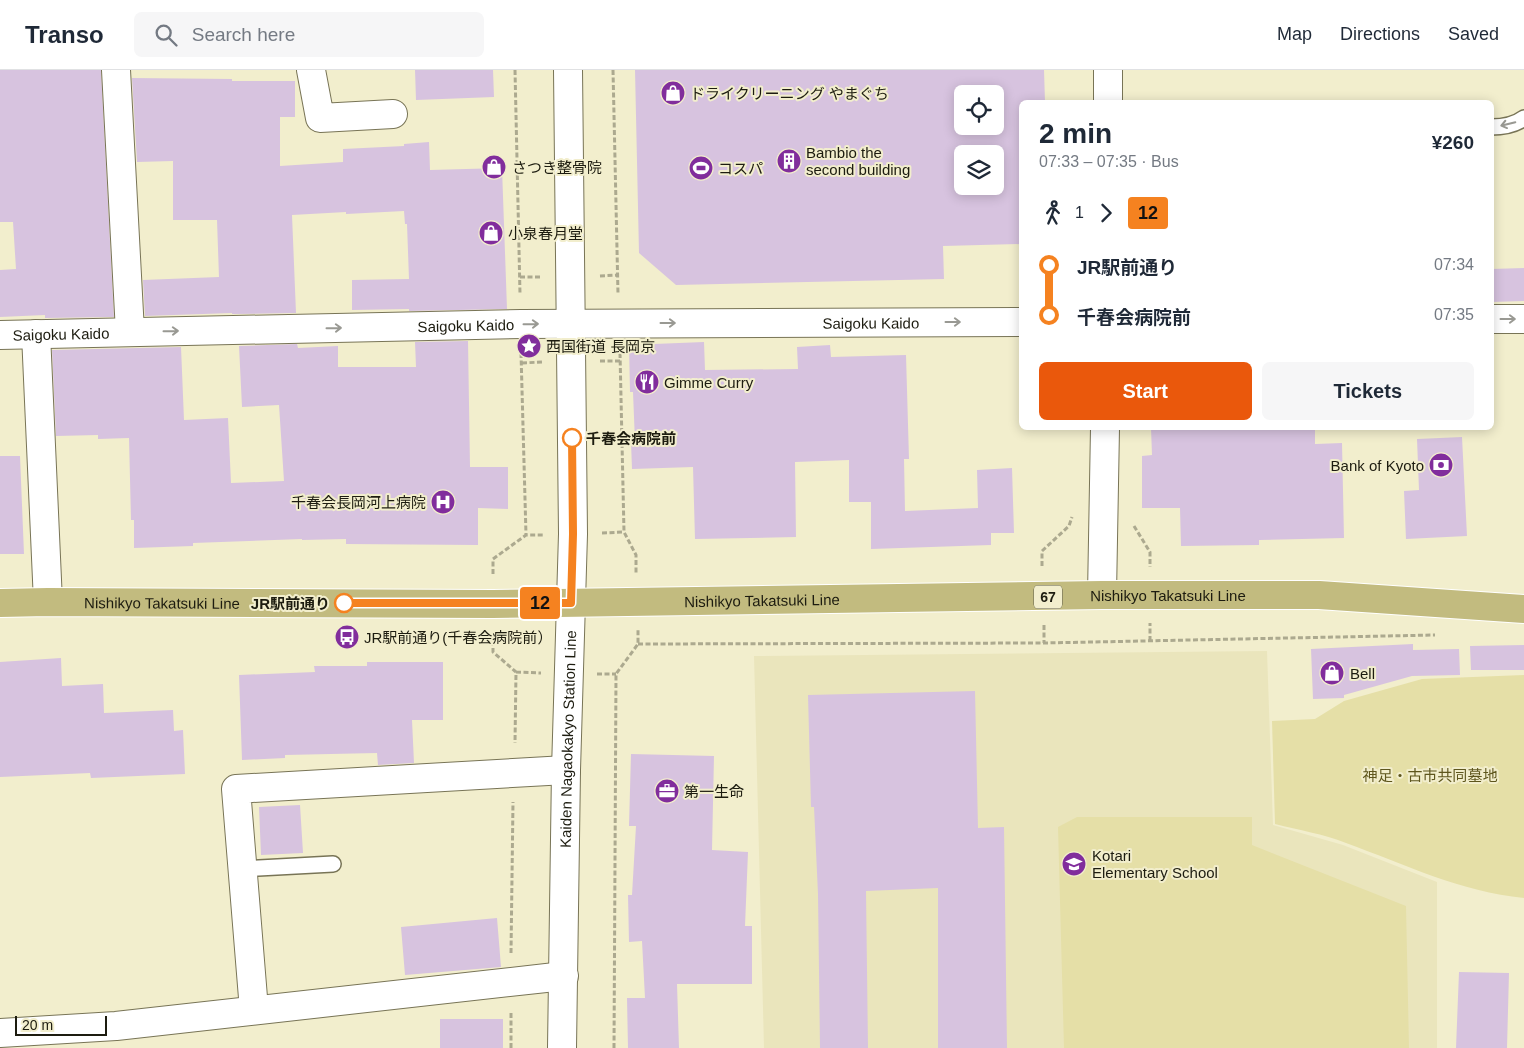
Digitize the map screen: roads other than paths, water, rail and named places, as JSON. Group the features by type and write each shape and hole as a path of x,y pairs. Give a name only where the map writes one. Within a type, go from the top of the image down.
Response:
{"main road":[{"name":"Nishikyo Takatsuki Line","path":"0,603 493,604 1102,595 1319,595 1524,609"}],"street":[{"path":"130,332 116,70 133,70"},
{"path":"311,70 320,118 393,114"},
{"name":"Kaiden Nagaokakyo Station Line","path":"562,1048 566,770 573,534 568,70"},
{"path":"1108,70 1108,100"},
{"path":"1494,319 1524,319"},
{"name":"Saigoku Kaido","path":"0,335 570,324 1019,322"},
{"path":"36,334 48,602"},
{"path":"1102,595 1105,430"},
{"path":"254,1010 259,873 236,789 566,770"},
{"path":"0,1033 116,1026 564,976"}],"lane":[{"path":"1494,127 1519,122 1524,118"},
{"path":"259,873 332,864"}],"place":[{"name":"ドライクリーニング やまぐち","path":"673,93"},
{"name":"Bambio the second building","path":"789,161"},
{"name":"さつき整骨院","path":"494,167"},
{"name":"コスパ","path":"701,168"},
{"name":"小泉春月堂","path":"491,233"},
{"name":"西国街道 長岡京","path":"529,346"},
{"name":"Gimme Curry","path":"647,382"},
{"name":"千春会病院前","path":"572,438"},
{"name":"Bank of Kyoto","path":"1441,465"},
{"name":"千春会長岡河上病院","path":"443,502"},
{"name":"JR駅前通り","path":"344,603"},
{"name":"JR駅前通り(千春会病院前）","path":"347,637"},
{"name":"Bell","path":"1332,673"},
{"name":"第一生命","path":"667,791"},
{"name":"Kotari Elementary School","path":"1074,864"}],"park label":[{"name":"神足・古市共同墓地","path":"1430,775"}]}
